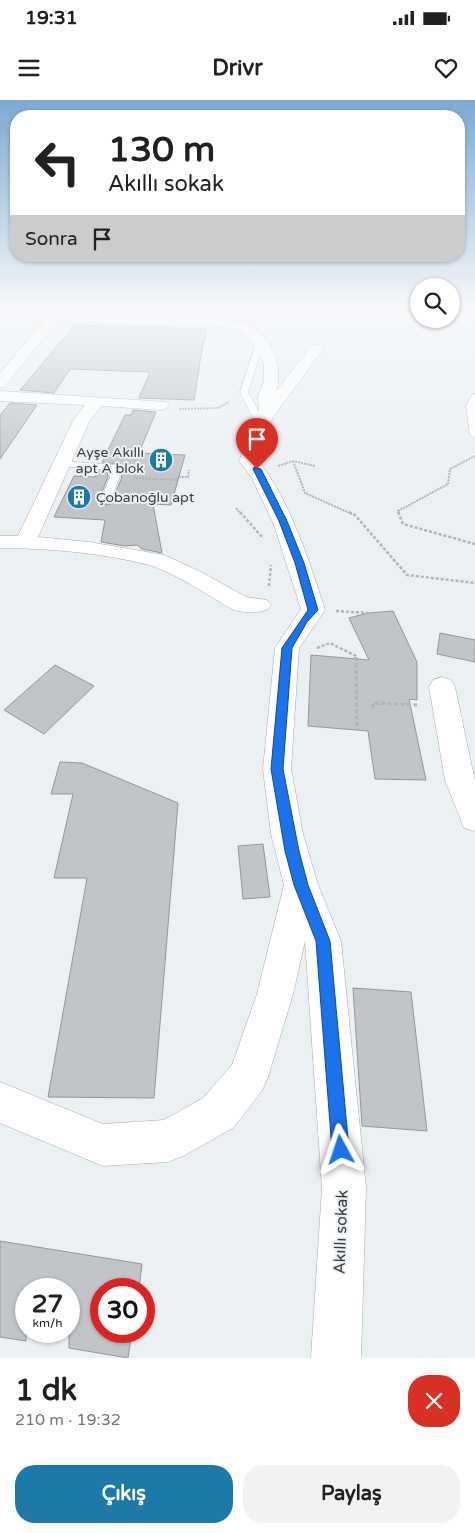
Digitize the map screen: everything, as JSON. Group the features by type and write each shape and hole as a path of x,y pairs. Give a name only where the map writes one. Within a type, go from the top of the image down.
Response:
{"street":[{"path":"0,383 13,367"},
{"path":"271,367 272,381 266,397 263,420 248,461 257,469 283,521 300,563 313,610"},
{"path":"263,420 303,367"},
{"path":"0,396 161,405"},
{"path":"25,542 82,419 97,402"},
{"path":"0,542 25,542 89,548 156,560 194,576 242,605 259,605"},
{"name":"Akıllı sokak","path":"313,610 304,620 287,648 277,769 288,834 301,885 323,941 344,1188 336,1358"},
{"path":"444,697 460,780 475,818"},
{"path":"0,1102 102,1145 168,1141 218,1113 248,1077 275,994 301,885"}],"lane":[{"path":"252,367 244,392 263,420"},
{"path":"475,397 470,406 475,435"},
{"path":"60,464 114,467 115,477 105,501"}],"path":[{"path":"161,405 190,410 218,408 244,392"},
{"path":"475,456 450,470 448,484 398,511 403,524 475,544"},
{"path":"316,466 293,461 305,493 355,515 407,575 475,583"},
{"path":"115,477 177,480 178,476 188,477 189,470"},
{"path":"236,508 265,541"},
{"path":"313,610 368,613"},
{"path":"285,670 315,649 330,643 356,656 357,730"},
{"path":"373,708 373,703 444,697"}],"building":[{"path":"40,367 199,367 194,400 139,398 150,372 70,369 54,393 20,390"},
{"path":"10,403 37,405 0,459 0,415"},
{"path":"133,410 156,412 139,453 185,455 171,505 153,504 162,553 142,549 137,545 125,546 101,542 105,520 54,517 74,476 95,477 98,471 107,472 108,477 98,502 101,505 111,504 122,477 118,464 102,462 125,415 131,415"},
{"path":"393,611 417,662 417,700 409,699 426,780 375,779 368,731 308,726 311,655 369,660 349,618 368,613"},
{"path":"440,633 475,640 475,662 437,654"},
{"path":"55,665 94,686 44,734 4,710"},
{"path":"60,762 82,763 178,803 154,1098 48,1097 87,878 54,878 73,794 51,794"},
{"path":"263,844 270,897 243,899 238,846"},
{"path":"353,988 411,992 427,1131 362,1126"},
{"path":"0,1241 142,1264 140,1278 90,1278 90,1343 130,1343 128,1358 69,1348 69,1343 80,1343 80,1278 15,1278 15,1339 0,1337"}],"place":[{"name":"Ayşe Akıllı apt A blok","path":"161,460"},
{"name":"Çobanoğlu apt","path":"79,497"}],"route":[{"path":"257,469 283,521 300,563 313,610 304,620 287,648 277,769 288,834 301,885 323,941 341,1150"}]}
